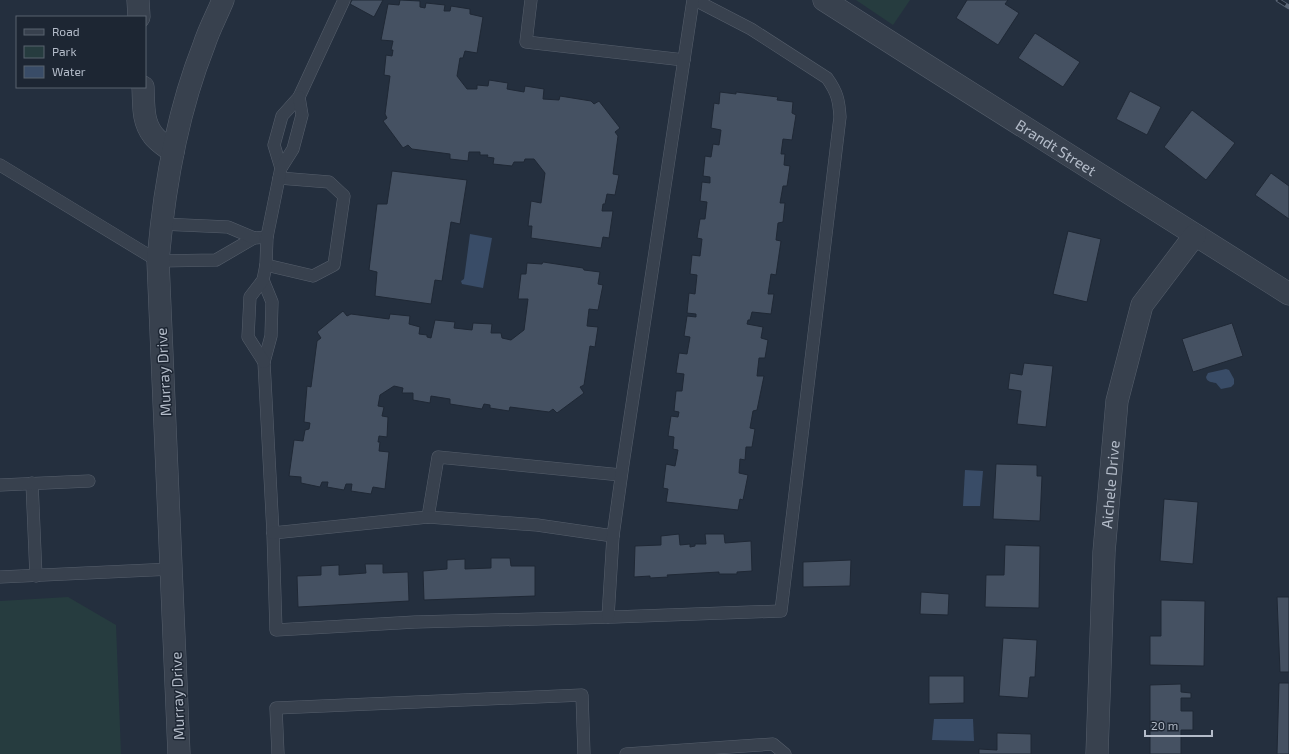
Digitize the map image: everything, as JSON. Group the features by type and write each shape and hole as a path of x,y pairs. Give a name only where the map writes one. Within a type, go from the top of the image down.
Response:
{"street":[{"path":"138,0 139,16"},
{"name":"Murray Drive","path":"179,754 158,261 161,224 173,152 186,97 196,64 223,0"},
{"name":"Brandt Street","path":"824,0 1289,294"},
{"path":"143,88 144,113 150,130 154,137 173,152"},
{"name":"Aichele Drive","path":"1097,754 1104,552 1117,401 1142,306 1195,235"}],"lane":[{"path":"280,173 274,145 282,116 299,97 344,0"},
{"path":"532,0 526,42 684,60"},
{"path":"263,280 272,302 271,336 264,362 273,533 276,630 415,622 608,617 781,611 840,117 838,99 827,78 751,29 694,0 621,475 613,536 608,617"},
{"path":"264,362 248,337 250,296 263,280 266,265 267,237 280,173 293,149 302,115 299,97"},
{"path":"278,131 296,135"},
{"path":"0,165 158,261 216,260 254,238 267,237"},
{"path":"266,265 313,276 334,265 344,196 329,182 280,173"},
{"path":"161,224 228,227 254,238"},
{"path":"249,317 271,316"},
{"path":"428,517 438,457 621,475"},
{"path":"0,485 89,481"},
{"path":"32,483 36,576"},
{"path":"273,533 428,517 537,525 613,536"},
{"path":"0,577 172,569"},
{"path":"278,754 276,708 582,694 584,754"},
{"path":"626,754 773,744 784,754"}],"green space":[{"path":"856,0 910,0 893,25"},
{"path":"68,597 116,625 121,754 0,754 0,601"}],"water":[{"path":"470,234 492,238 483,288 462,284 461,281 464,279"},
{"path":"1226,369 1229,370 1234,379 1234,384 1231,387 1221,389 1216,383 1207,380 1206,377 1208,373"},
{"path":"965,470 983,471 980,506 963,506"},
{"path":"934,719 973,719 974,741 932,740"}],"building":[{"path":"352,0 383,0 374,17 350,4"},
{"path":"400,0 420,1 420,7 425,8 426,3 445,5 444,11 450,11 451,6 470,9 470,14 483,17 477,53 465,51 463,58 460,58 457,76 467,89 477,89 477,85 488,86 489,80 508,83 507,89 524,92 525,86 544,89 543,99 559,100 560,96 591,101 594,104 599,101 620,128 615,132 618,136 613,174 619,175 615,195 607,194 605,204 603,204 602,211 613,211 609,238 603,237 601,248 531,238 532,226 528,226 531,201 541,203 545,173 534,159 525,159 524,162 514,162 512,166 493,164 494,158 487,157 488,155 480,155 480,152 469,152 468,161 450,159 450,154 412,149 408,145 403,148 383,121 387,118 385,114 390,76 384,75 386,55 392,56 393,50 391,50 393,41 381,40 388,4 399,5"},
{"path":"967,0 1008,0 1005,4 1019,13 998,45 956,18"},
{"path":"1035,33 1080,62 1063,87 1018,58"},
{"path":"1130,91 1161,107 1147,135 1116,119"},
{"path":"720,92 736,94 736,92 778,97 777,100 793,102 792,113 796,115 792,140 783,139 781,154 785,154 784,165 790,166 787,186 783,186 780,203 785,203 783,222 778,223 776,240 781,241 776,275 771,274 768,294 774,294 771,314 752,312 750,320 748,320 747,324 763,327 761,338 768,340 765,358 759,358 757,376 764,376 757,410 753,411 750,428 755,429 752,447 746,447 745,460 740,459 739,473 748,475 743,500 740,499 738,510 666,502 668,489 663,488 666,464 675,466 678,450 673,449 674,437 668,436 671,416 678,417 679,412 674,411 676,391 682,391 684,374 676,373 679,353 687,354 690,337 684,336 687,316 696,317 696,314 687,313 689,293 695,294 697,275 690,274 692,255 700,256 702,239 697,238 700,219 705,219 707,202 700,201 702,182 710,183 710,177 703,176 705,156 711,157 713,144 719,145 721,130 711,128 714,103 719,104"},
{"path":"1192,110 1235,143 1206,180 1164,147"},
{"path":"392,171 467,180 460,224 451,222 442,281 435,280 431,304 375,296 377,272 369,270 377,204 387,204"},
{"path":"1271,173 1289,186 1289,219 1255,195"},
{"path":"1068,231 1101,239 1087,302 1053,294"},
{"path":"543,262 600,272 598,284 603,285 598,310 589,309 587,326 598,327 595,347 590,346 584,385 580,387 584,393 557,413 553,409 549,412 510,407 509,411 490,408 490,405 484,404 482,409 450,404 450,399 431,396 430,403 413,400 413,393 402,393 403,388 394,386 380,395 378,406 384,407 382,416 388,417 387,437 379,436 378,442 380,442 379,451 389,452 385,489 373,487 371,494 351,491 352,484 346,484 344,490 327,487 328,482 322,482 320,487 301,483 301,477 289,476 294,440 303,441 305,430 309,429 310,423 304,422 307,386 311,387 317,341 321,338 317,332 343,311 347,316 351,314 389,319 390,314 410,316 409,324 420,327 419,334 427,335 427,337 431,338 435,320 455,322 454,328 472,330 473,323 492,324 491,333 501,333 502,338 511,340 524,330 528,299 518,299 521,274 526,274 527,263 542,264"},
{"path":"1232,323 1243,356 1193,372 1182,339"},
{"path":"1024,363 1053,366 1046,427 1017,424 1021,391 1008,389 1010,373 1022,375"},
{"path":"996,464 1037,465 1037,476 1042,476 1040,521 993,519"},
{"path":"1164,499 1198,502 1193,564 1160,561"},
{"path":"679,534 680,545 690,544 690,547 695,546 695,544 706,544 705,534 724,534 725,543 751,541 752,571 737,572 737,574 719,574 719,572 667,575 668,577 634,577 635,546 661,545 661,536"},
{"path":"1005,545 1040,546 1039,608 985,607 986,575 1004,575"},
{"path":"491,558 510,558 511,566 535,566 535,596 424,600 423,571 447,569 447,560 465,559 465,569 491,568"},
{"path":"851,560 850,586 803,587 803,562"},
{"path":"365,564 383,564 383,573 408,572 409,601 298,607 297,576 321,575 321,566 339,565 339,575 366,573"},
{"path":"921,592 949,594 948,615 920,614"},
{"path":"1277,597 1289,597 1289,672 1280,672"},
{"path":"1161,600 1205,601 1204,666 1150,665 1150,636 1161,636"},
{"path":"1003,638 1037,640 1035,677 1030,677 1028,698 999,696"},
{"path":"929,676 964,676 964,703 929,704"},
{"path":"1279,683 1289,683 1289,754 1277,754"},
{"path":"1181,684 1181,692 1191,693 1191,698 1181,698 1181,711 1193,711 1193,730 1181,730 1181,754 1150,754 1150,685"},
{"path":"997,733 1031,734 1031,754 979,754 979,749 997,750"}],"railway":[{"path":"1278,0 1289,7"}]}
